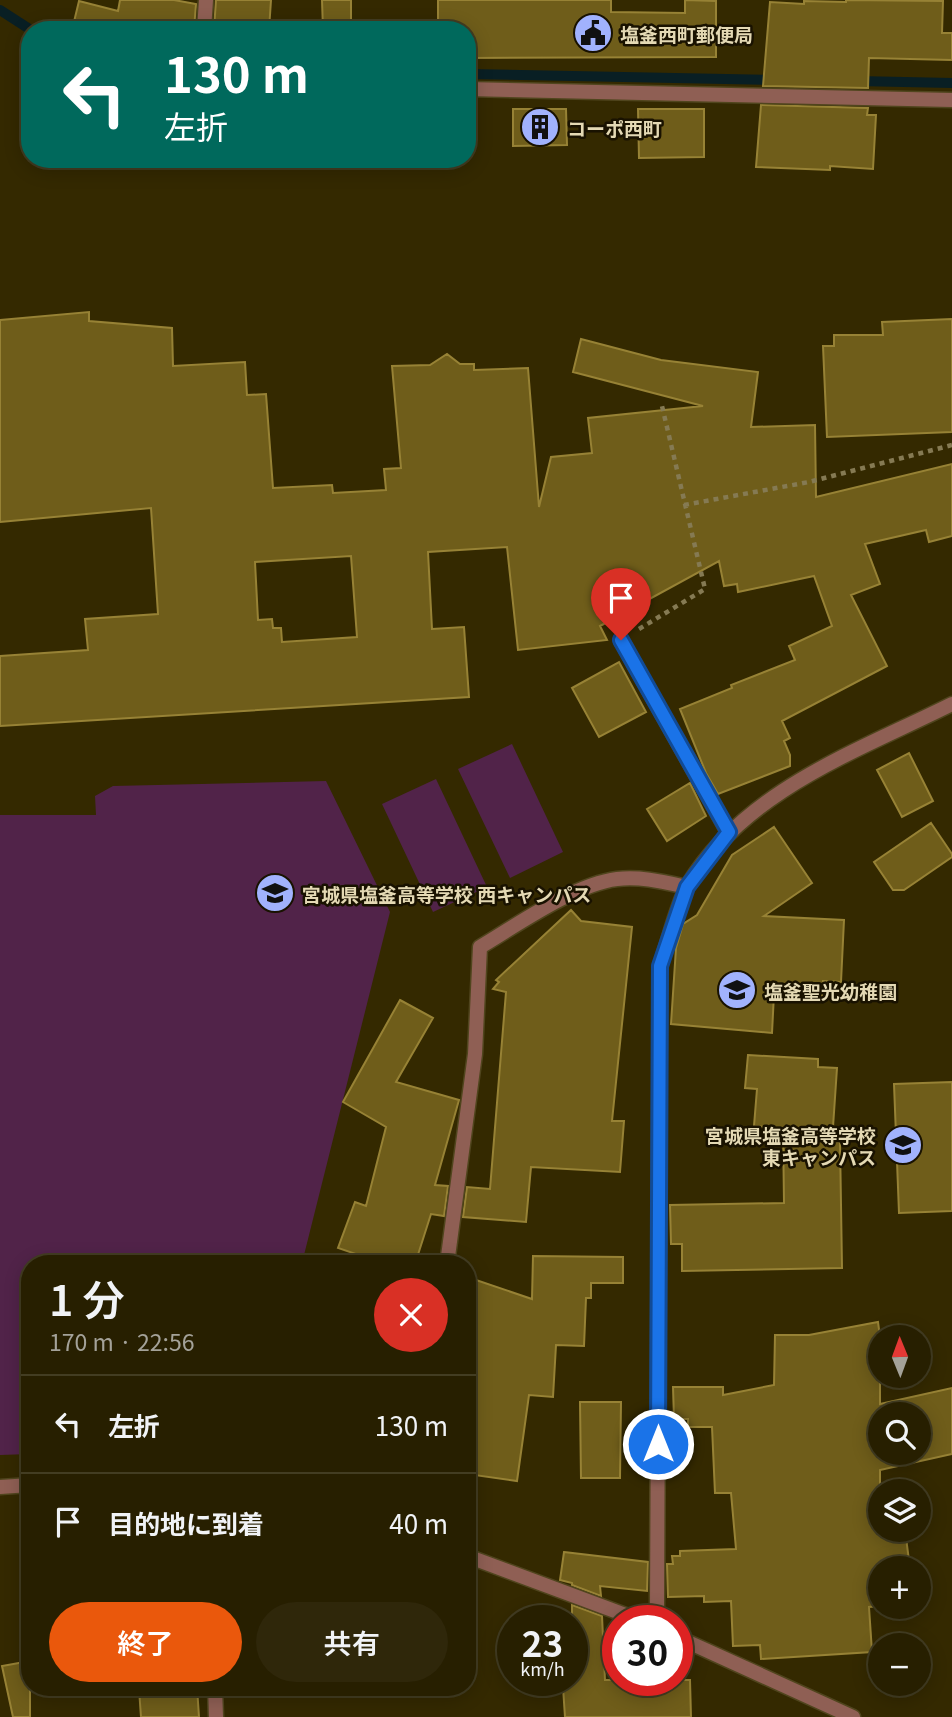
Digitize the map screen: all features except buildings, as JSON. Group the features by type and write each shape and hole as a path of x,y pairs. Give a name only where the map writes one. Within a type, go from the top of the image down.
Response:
{"street":[{"path":"205,21 206,0"},
{"path":"476,89 952,100"},
{"path":"621,640 729,832"},
{"path":"656,1605 660,966 687,887 729,832 794,783 952,704"},
{"path":"448,1255 475,1054 480,947 547,907 590,886 616,879 646,879 687,887"},
{"path":"0,1487 21,1486"},
{"path":"476,1559 602,1606"},
{"path":"693,1644 853,1717"},
{"path":"215,1696 216,1717"}],"path":[{"path":"621,640 705,589 662,406"},
{"path":"684,505 809,482 952,446"}],"shaded area":[{"path":"512,744 563,852 510,878 458,769"},
{"path":"436,779 487,887 433,912 382,804"},
{"path":"326,781 390,912 304,1255 21,1255 21,1454 0,1455 0,815 96,815 95,796 113,786"}],"waterway":[{"path":"0,10 21,24"},
{"path":"476,74 775,80"},
{"path":"856,81 952,83"}],"place":[{"name":"塩釜西町郵便局","path":"593,33"},
{"name":"コーポ西町","path":"540,127"},
{"name":"宮城県塩釜高等学校 西キャンパス","path":"275,893"},
{"name":"塩釜聖光幼稚園","path":"737,990"},
{"name":"宮城県塩釜高等学校 東キャンパス","path":"903,1145"}],"route":[{"path":"621,640 729,832 687,887 660,966 658,1444"}]}
